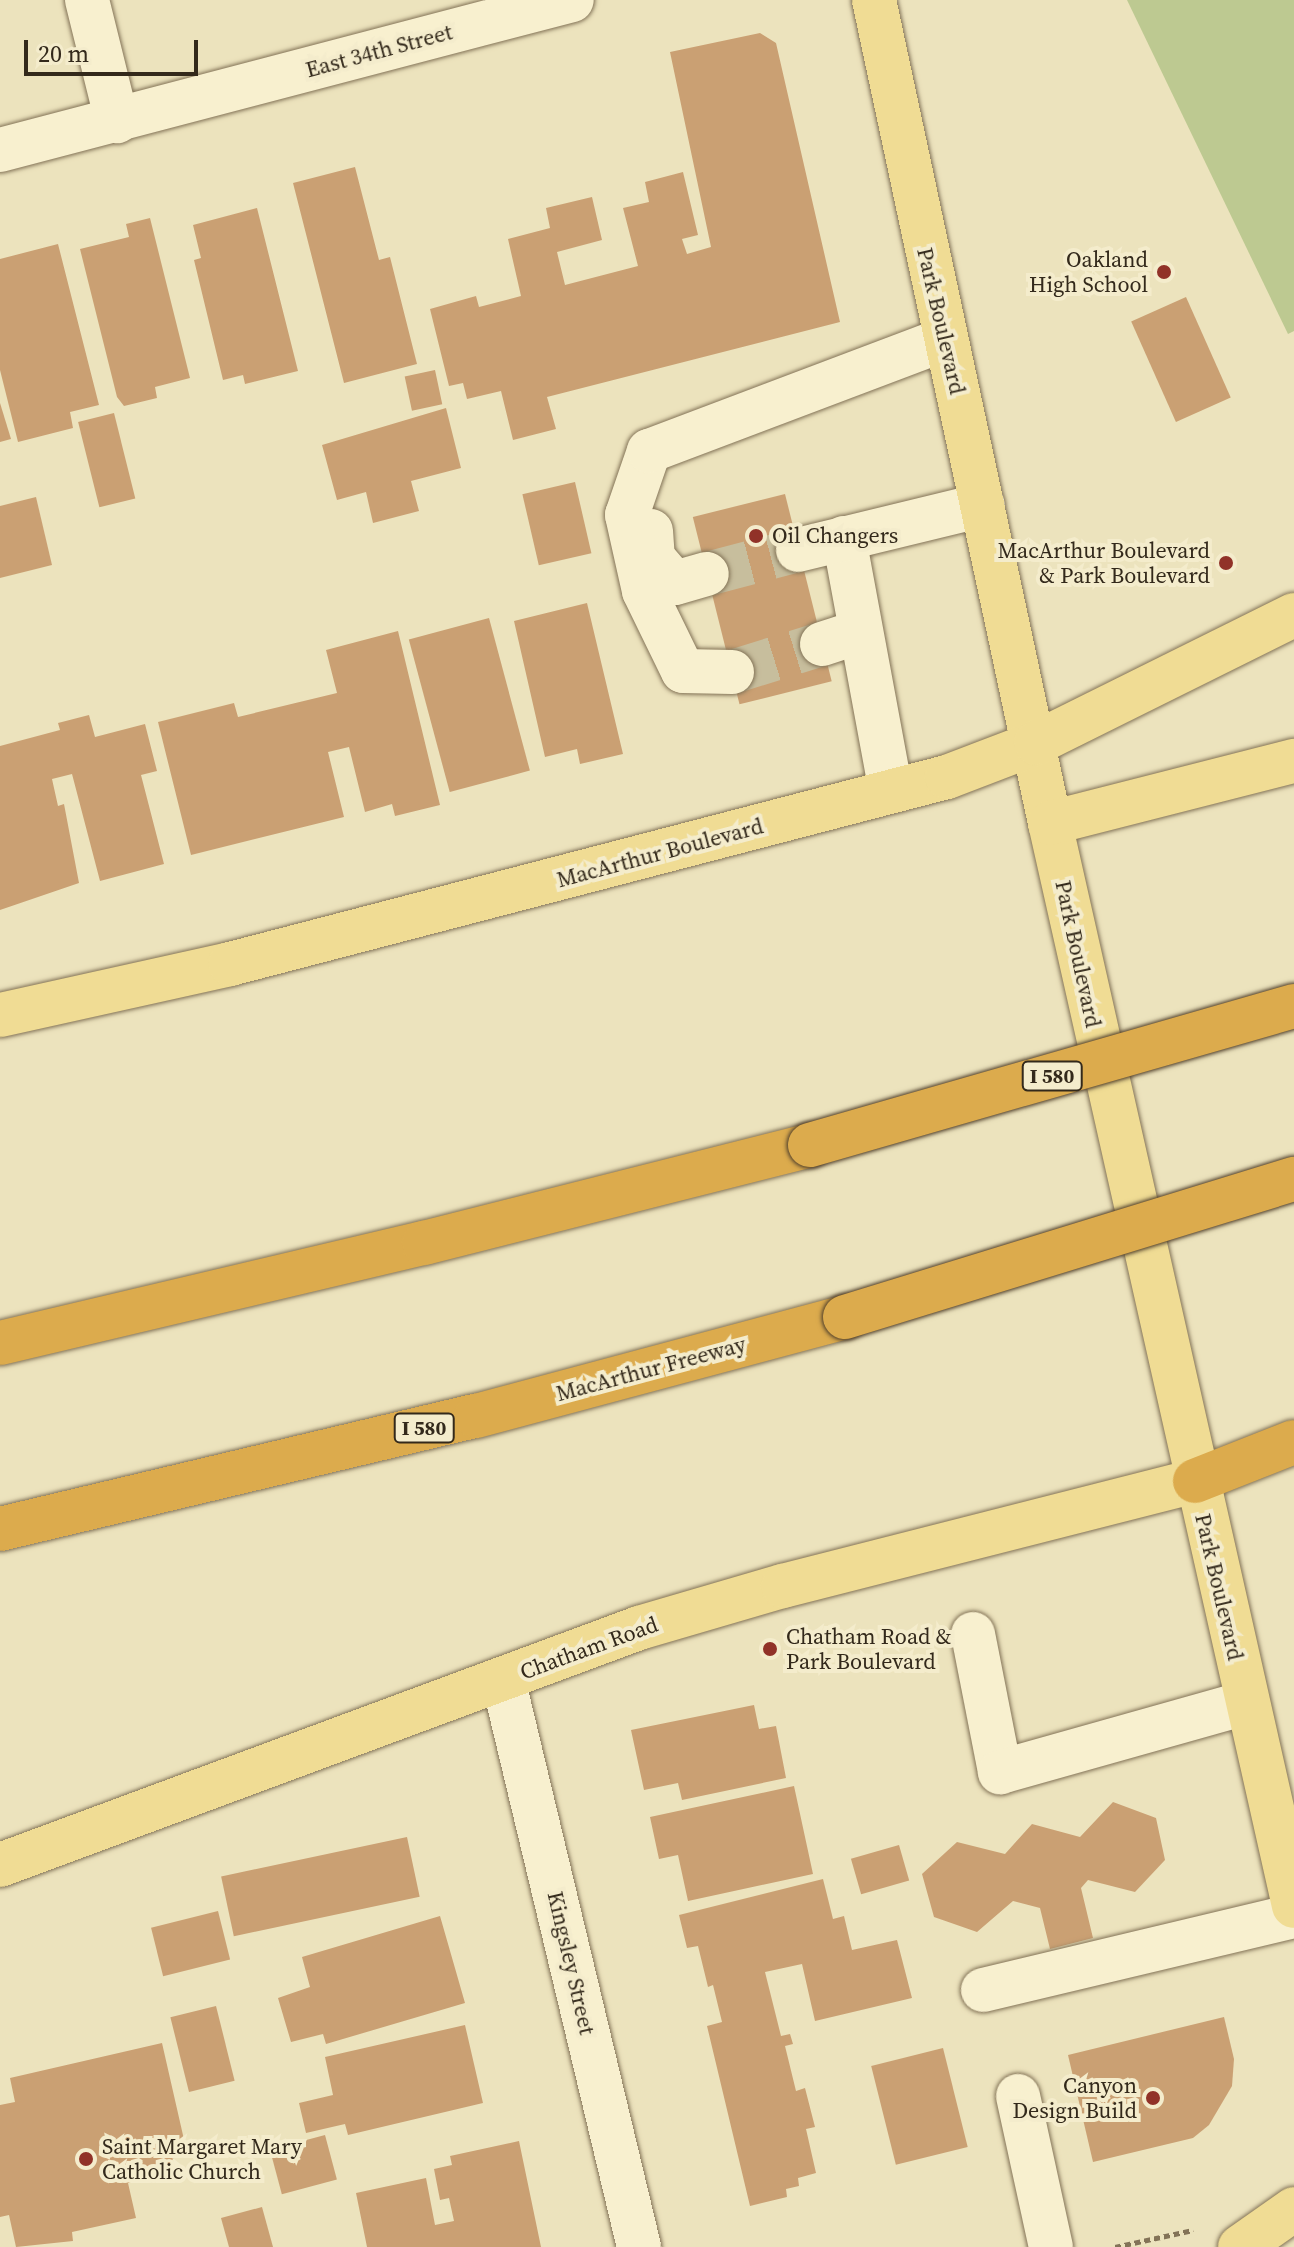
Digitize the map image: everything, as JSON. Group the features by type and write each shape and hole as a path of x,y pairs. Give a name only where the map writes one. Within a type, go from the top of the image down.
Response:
{"highway":[{"name":"I 580","path":"0,1343 424,1243 810,1145 1294,1006"},
{"name":"MacArthur Freeway","path":"0,1529 476,1416 845,1317 1294,1179"},
{"path":"1195,1481 1294,1442"}],"main road":[{"name":"Park Boulevard","path":"874,0 945,339 1036,743 1050,823 1195,1481 1294,1906"},
{"name":"MacArthur Boulevard","path":"0,1015 245,960 891,791 1036,743 1294,615"},
{"path":"1050,823 1294,761"},
{"name":"Chatham Road","path":"0,1865 639,1628 783,1586 1195,1481"},
{"path":"1240,2247 1294,2209"}],"street":[{"path":"87,0 117,121"},
{"name":"East 34th Street","path":"0,150 572,0"},
{"path":"732,672 683,671 644,591 627,515 649,451 945,339"},
{"path":"707,574 675,583 653,558 650,519 662,485 700,450 799,395"},
{"path":"798,550 983,505"},
{"path":"844,538 840,638 891,791"},
{"path":"973,1634 1000,1772 1246,1703"},
{"name":"Kingsley Street","path":"503,1679 639,2247"},
{"path":"983,1990 1294,1916"},
{"path":"1018,2096 1051,2247"}],"green space":[{"path":"1127,0 1294,0 1294,331 1288,334"}],"building":[{"path":"760,33 776,43 840,322 547,397 556,429 513,440 501,391 467,399 463,383 449,386 430,309 476,296 479,307 521,296 508,239 550,228 546,208 592,197 602,240 557,252 565,285 638,266 623,208 649,202 645,182 683,172 698,235 682,239 687,254 711,247 670,52"},
{"path":"355,167 379,260 390,257 417,364 344,383 293,183"},
{"path":"257,208 298,371 245,384 243,375 223,380 194,260 201,258 193,225"},
{"path":"150,218 190,378 155,387 157,398 124,406 117,397 80,249 129,237 126,224"},
{"path":"58,244 99,405 70,412 73,428 18,442 0,370 0,259"},
{"path":"1186,297 1231,397 1176,422 1131,321"},
{"path":"435,370 442,404 412,411 405,376"},
{"path":"0,403 11,439 0,442"},
{"path":"446,408 461,468 411,481 419,511 373,523 366,492 337,500 322,445"},
{"path":"114,413 135,498 99,507 78,422"},
{"path":"575,482 591,553 539,565 522,494"},
{"path":"785,494 832,681 740,704 693,517"},
{"path":"36,497 52,565 0,578 0,506"},
{"path":"587,603 623,754 580,764 577,749 545,757 514,621"},
{"path":"489,618 530,771 450,792 409,639"},
{"path":"398,631 440,805 395,816 392,804 365,812 349,747 328,752 344,817 191,855 158,722 234,703 238,717 337,693 326,650"},
{"path":"89,715 95,737 145,724 157,771 141,775 164,864 100,881 72,774 52,779 58,806 64,804 79,883 0,910 0,746 60,730 58,723"},
{"path":"754,1705 759,1729 776,1726 786,1778 682,1800 678,1783 644,1790 631,1730"},
{"path":"794,1786 813,1874 688,1901 678,1855 659,1859 650,1817"},
{"path":"1113,1802 1156,1818 1165,1860 1135,1892 1088,1880 1081,1888 1093,1938 1050,1949 1040,1908 1013,1901 977,1932 934,1917 922,1874 957,1842 1005,1854 1032,1824 1080,1837"},
{"path":"407,1837 420,1897 234,1936 221,1877"},
{"path":"899,1845 909,1881 861,1894 851,1859"},
{"path":"823,1879 833,1919 844,1916 852,1950 897,1940 912,1998 815,2021 802,1964 765,1972 781,2036 790,2034 793,2044 785,2046 796,2091 805,2088 815,2127 806,2129 816,2173 798,2178 799,2186 786,2189 787,2197 750,2206 707,2026 722,2022 713,1985 708,1987 698,1946 687,1948 679,1915"},
{"path":"218,1911 230,1960 163,1976 151,1928"},
{"path":"440,1916 465,2003 326,2044 323,2034 291,2042 278,1998 310,1987 302,1957"},
{"path":"216,2006 235,2081 189,2092 170,2017"},
{"name":"Canyon Design Build","path":"1224,2017 1234,2059 1232,2086 1209,2125 1193,2138 1093,2162 1068,2055"},
{"path":"465,2025 483,2103 348,2135 345,2124 306,2133 299,2103 333,2095 325,2057"},
{"name":"Saint Margaret Mary Catholic Church","path":"162,2043 185,2144 161,2174 128,2183 136,2218 72,2232 73,2241 16,2247 9,2215 0,2217 0,2105 15,2102 10,2078"},
{"path":"943,2048 968,2147 896,2165 871,2066"},
{"path":"325,2135 337,2179 282,2194 270,2150"},
{"path":"519,2141 541,2247 367,2247 356,2193 426,2178 435,2225 454,2221 449,2198 440,2200 434,2169 452,2165 450,2156"},
{"path":"262,2207 273,2247 229,2247 221,2218"}],"tunnel":[{"path":"707,574 798,550"},
{"path":"732,672 822,644"}],"place":[{"name":"Oakland High School","path":"1164,272"},
{"name":"Oil Changers","path":"756,536"},
{"name":"MacArthur Boulevard & Park Boulevard","path":"1226,563"},
{"name":"Chatham Road & Park Boulevard","path":"770,1649"},
{"name":"Canyon Design Build","path":"1153,2098"},
{"name":"Saint Margaret Mary Catholic Church","path":"86,2159"}]}
